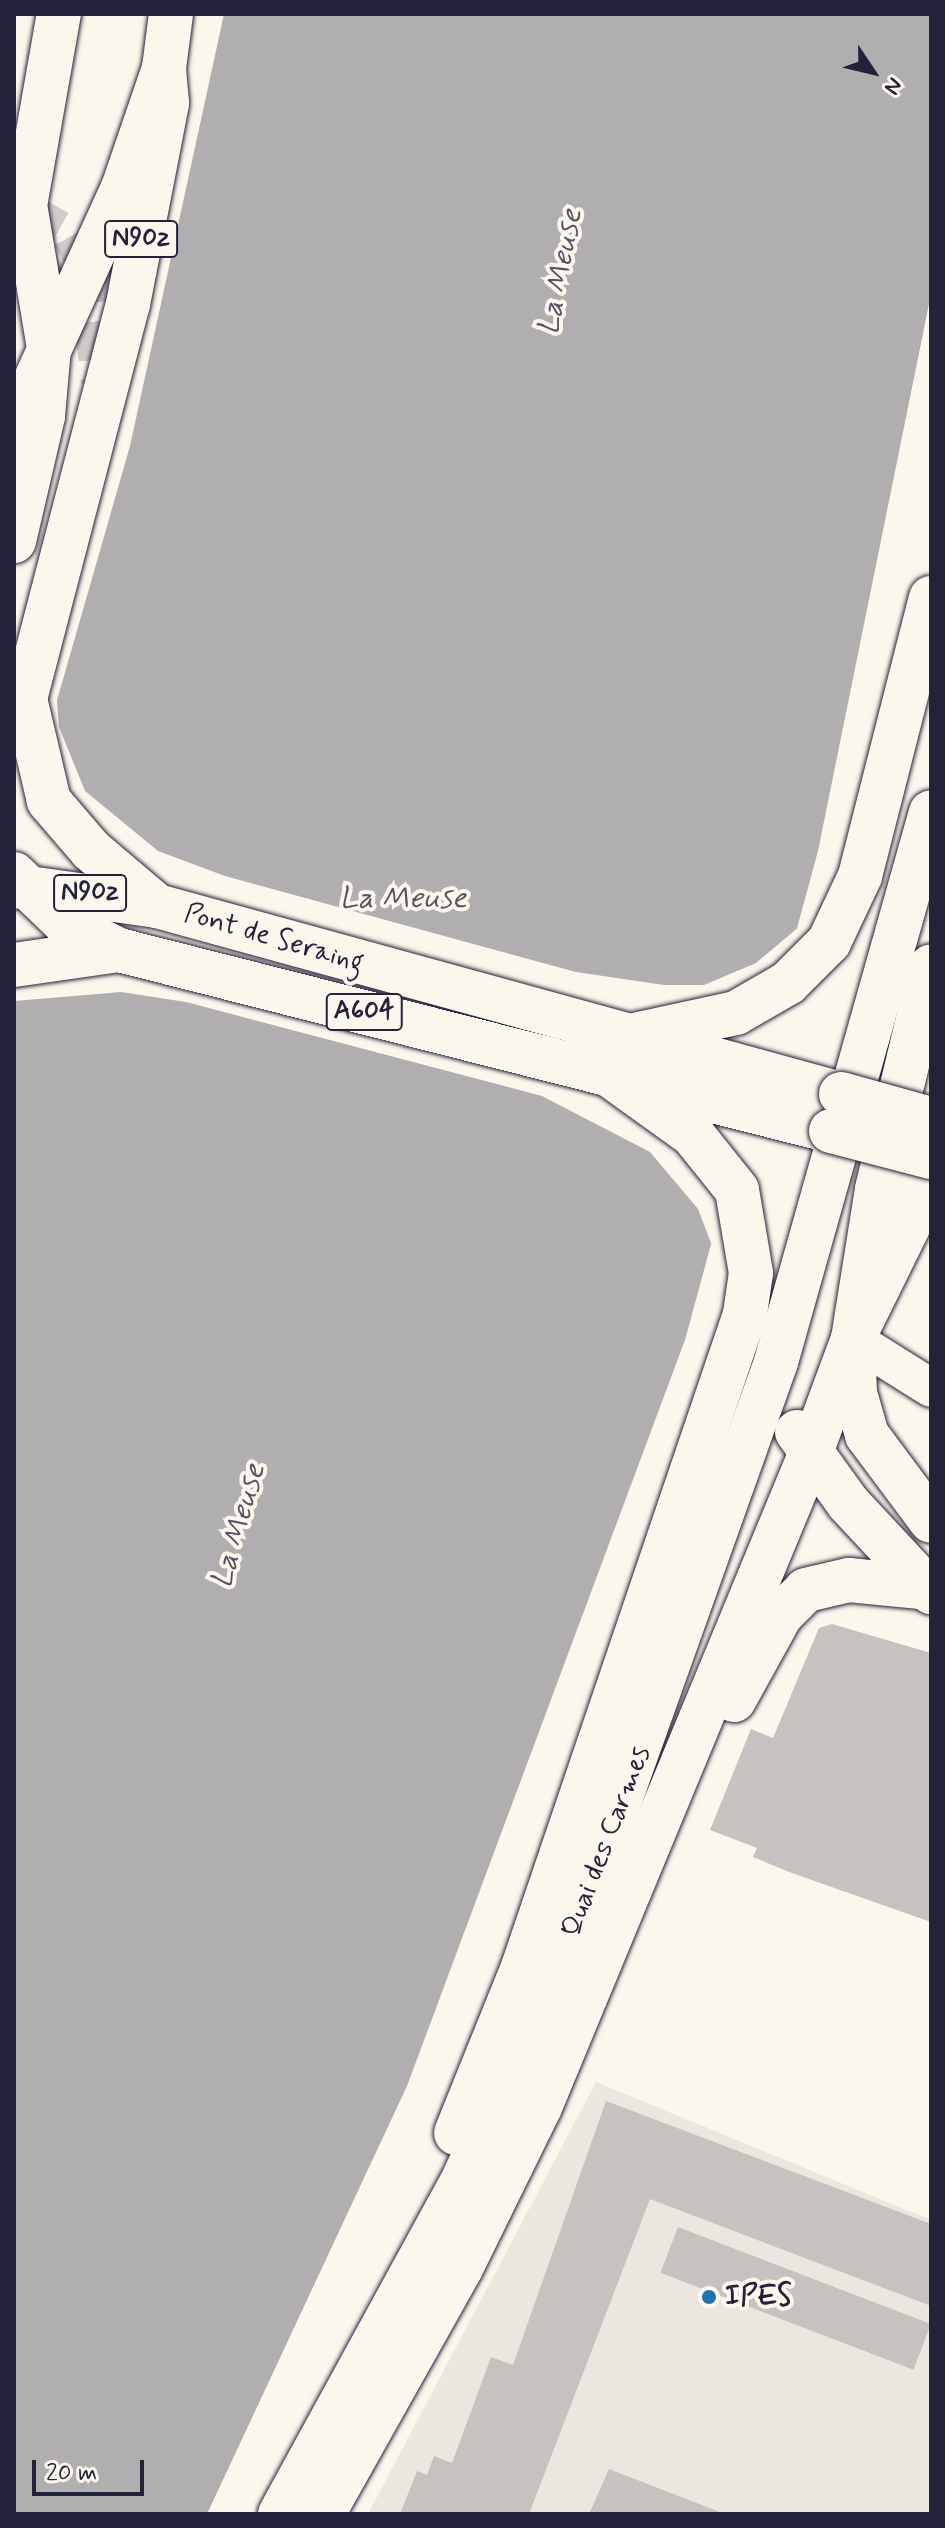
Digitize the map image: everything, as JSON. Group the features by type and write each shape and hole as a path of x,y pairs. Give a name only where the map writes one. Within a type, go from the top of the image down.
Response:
{"main road":[{"path":"14,260 20,209 59,14"},
{"path":"14,427 123,188 164,68 171,14"},
{"name":"N90z","path":"157,906 70,828 49,801 32,752 25,699 31,658 128,304 167,103 164,68"},
{"path":"14,541 43,416 49,348 20,209"},
{"path":"373,2348 388,2283 523,1967 735,1350 751,1273 733,1183 693,1135 615,1055 705,1024 788,983 829,942 860,876 931,598"},
{"name":"Quai des Carmes","path":"280,2514 373,2348 493,2119 559,1971 776,1362 838,1119 931,812"},
{"name":"N90z","path":"17,881 157,906"},
{"name":"N90z","path":"17,881 65,923 119,950"},
{"name":"Pont de Seraing","path":"157,906 615,1055"},
{"name":"N90z","path":"14,965 119,950"},
{"name":"Pont de Seraing","path":"119,950 615,1055"},
{"name":"Quai des Carmes","path":"323,2514 461,2268 540,2107 810,1455 853,1339 877,1189 927,1011 931,966"},
{"name":"A604","path":"615,1055 758,1092 838,1119 931,1157"},
{"name":"A604","path":"838,1119 931,1119"},
{"path":"931,1146 908,1227 853,1339 855,1393 867,1435 931,1521"},
{"path":"776,1362 783,1404 810,1455 926,1589"},
{"path":"651,1839 794,1601 818,1585 849,1580 926,1589"}],"street":[{"path":"853,1339 931,1388"}],"shaded area":[{"name":"IPES","path":"596,2082 931,2220 931,2514 368,2514"}],"water":[{"name":"La Meuse","path":"224,14 931,14 931,294 818,851 685,1340 407,2086 207,2514 14,2514 14,850 130,446"}],"pier":[{"path":"56,690 59,727 85,791 158,851 225,876 576,972 664,985 704,985 756,963 800,926 713,1248 698,1209 650,1152 542,1096 186,1002 121,992 14,1001 14,836"}],"building":[{"path":"832,1624 931,1653 931,1922 789,1872 753,1857 757,1848 710,1830 751,1729 773,1738 819,1628"},
{"path":"606,2101 931,2224 931,2306 650,2199 529,2514 400,2514 417,2471 427,2475 434,2456 452,2463 491,2357 513,2365"},
{"path":"678,2227 931,2324 913,2370 660,2273"},
{"path":"609,2469 725,2514 589,2514"}],"tunnel":[{"path":"26,211 71,236 87,265 100,381"}],"place":[{"name":"IPES","path":"709,2297"}]}
